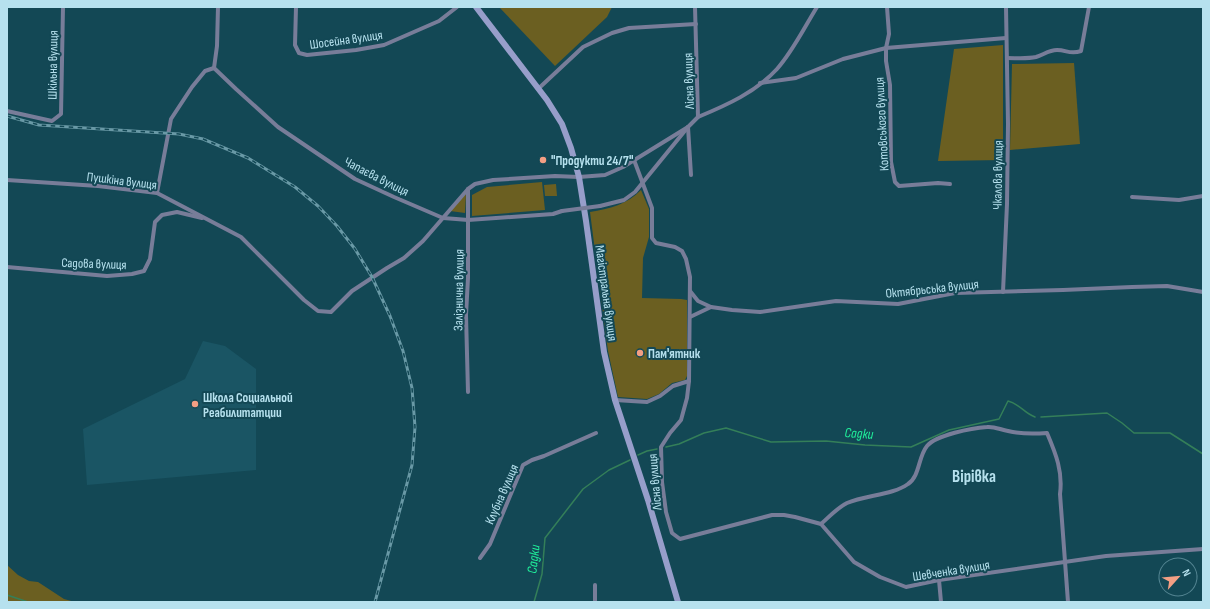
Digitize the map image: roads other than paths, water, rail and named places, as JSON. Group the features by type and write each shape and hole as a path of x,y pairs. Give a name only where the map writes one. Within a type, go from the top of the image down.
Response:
{"main road":[{"name":"Магістральна вулиця","path":"476,7 547,100 562,124 571,148 579,177 604,352 615,400 648,500 678,602"}],"street":[{"name":"Шкільна вулиця","path":"7,111 52,121 61,114 63,7"},
{"path":"157,193 171,119 192,87 205,71 214,68 217,46 218,7"},
{"name":"Шосейна вулиця","path":"296,7 295,45 299,53 307,55 356,50 384,45 439,21 457,7"},
{"name":"Лісна вулиця","path":"691,175 688,127 698,116 695,7"},
{"path":"698,116 719,108 742,96 760,84 778,68 793,48 817,7"},
{"name":"Котовського вулиця","path":"887,7 889,34 886,48 886,61 890,85 894,182 899,186 938,183 950,184"},
{"name":"Чкалова вулиця","path":"1003,292 1007,204 1006,7"},
{"path":"1007,58 1028,58 1051,50 1064,50 1069,53 1081,51 1089,7"},
{"path":"538,89 583,47 612,33 629,28 696,24"},
{"path":"760,84 796,78 844,59 886,48 1006,38"},
{"name":"Чапаєва вулиця","path":"214,68 278,127 355,179 443,218 468,220 553,214 562,211 600,206 624,200 635,192 643,183 688,127"},
{"path":"468,189 475,184 493,180 605,175 623,167 688,127"},
{"path":"634,160 643,183"},
{"name":"Пушкіна вулиця","path":"7,180 98,186 157,193 240,237 297,293 318,311 331,312 352,291 404,258 423,242 468,189"},
{"name":"Лісна вулиця","path":"643,183 652,208 653,241 675,247 682,251 686,259 690,277 689,381 687,398 681,420 661,447 662,482 666,512 672,533 680,539 772,515 784,515 821,524"},
{"name":"Залізнична вулиця","path":"468,189 468,278 466,315 468,392"},
{"path":"1132,197 1179,200 1203,196"},
{"name":"Садова вулиця","path":"7,267 107,276 132,274 144,271 150,259 156,222 162,215 177,212 209,220"},
{"name":"Октябрьська вулиця","path":"711,307 760,312 836,301 898,304 955,294 1132,286 1167,286 1203,292"},
{"path":"689,290 698,301 711,307"},
{"path":"690,317 711,307"},
{"path":"615,400 647,402 660,396 673,386 689,381"},
{"path":"821,524 847,503 899,489 909,484 915,476 927,446 938,438 962,431 986,427 1018,433 1047,433 1055,452 1060,471 1060,494 1068,602"},
{"name":"Клубна вулиця","path":"480,558 493,538 523,465 596,434"},
{"name":"Шевченка вулиця","path":"821,524 854,562 880,577 906,587 939,580 1066,563 1106,556 1203,549"},
{"path":"939,580 941,602"},
{"path":"594,585 595,602"}],"waterway":[{"name":"Садки","path":"666,447 679,444 704,433 726,428 771,442 826,441 865,445 911,447 949,430 999,419 1008,401 1016,404 1035,417"},
{"name":"Садки","path":"1041,417 1107,413 1134,433 1170,433 1203,454"},
{"name":"Садки","path":"638,455 657,449"},
{"name":"Садки","path":"534,602 542,574 545,538 583,489 609,470 630,460"},
{"name":"Садки","path":"7,595 28,602"}],"railway":[{"path":"7,116 39,125 179,134 203,139 248,158 295,187 318,206 337,226 355,249 372,277 390,316 403,351 412,388 415,427 412,465 375,602"}],"place":[{"name":"\"Продукти 24/7\"","path":"543,160"},
{"name":"Пам'ятник","path":"640,353"},
{"name":"Школа Социальной Реабилитатции","path":"195,404"}],"district":[{"name":"Вірівка","path":"974,476"}]}
